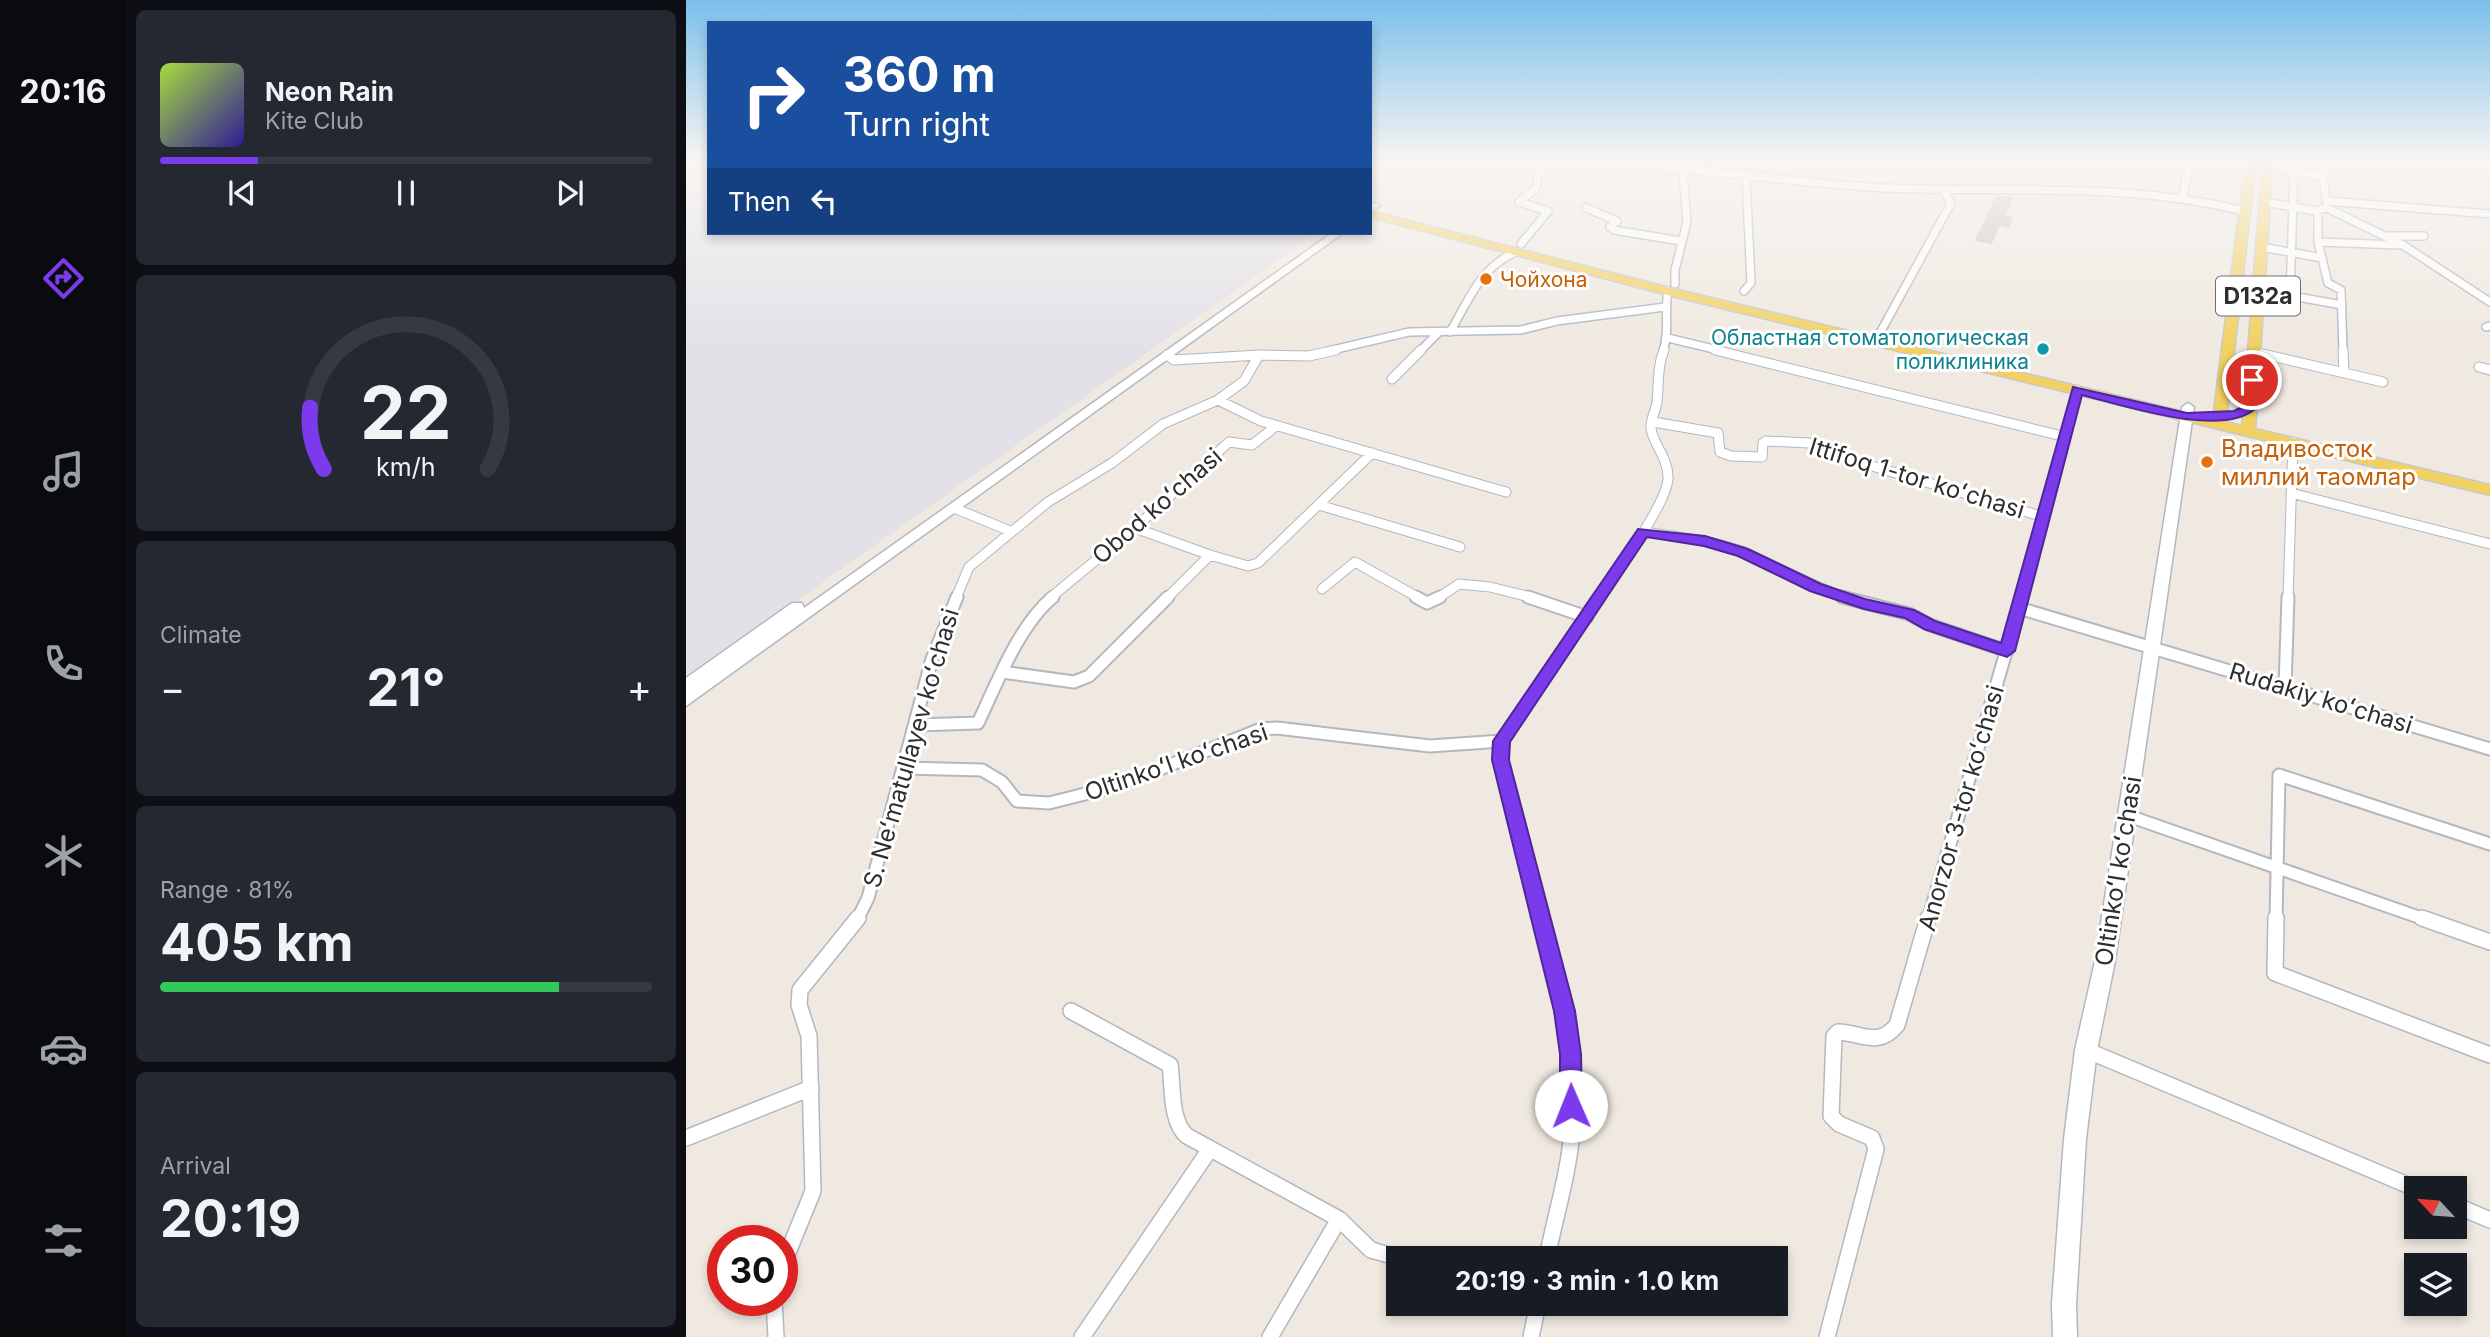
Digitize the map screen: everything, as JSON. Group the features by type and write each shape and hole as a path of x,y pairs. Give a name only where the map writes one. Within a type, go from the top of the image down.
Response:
{"main road":[{"path":"1424,222 1671,288 2077,390 2188,412 2237,414 2293,442 2490,490"},
{"name":"D132a","path":"2220,413 2244,222"},
{"name":"D132a","path":"2249,420 2264,222"},
{"path":"686,686 1321,235"},
{"path":"686,700 1335,235"},
{"path":"1671,288 1880,333 2188,412"},
{"name":"Oltinkoʻl koʻchasi","path":"2065,1337 2064,1304 2076,1139 2086,1051 2105,961 2188,412"},
{"path":"2220,413 2490,478"}],"street":[{"path":"1450,332 1489,267 1518,248 1539,222"},
{"path":"1615,222 1610,227 1614,230 1681,241"},
{"path":"1549,1246 1572,1131 1570,1054 1564,1011 1501,760 1502,741 1643,532 1666,488 1668,476 1663,453 1651,429 1657,402 1659,362 1668,338 1665,307 1687,222"},
{"path":"1744,291 1751,283 1748,222"},
{"path":"1880,333 1940,222"},
{"path":"2290,296 2293,222"},
{"path":"2318,222 2318,242 2328,284 2341,290 2344,373"},
{"path":"2361,222 2403,245 2490,302"},
{"path":"2387,236 2424,236"},
{"path":"2318,242 2403,245"},
{"path":"2262,247 2322,258"},
{"path":"2259,290 2342,305"},
{"path":"1167,355 1174,360 1259,355 1308,356 1409,332 1521,330 1557,321 1665,307"},
{"path":"1392,379 1439,332"},
{"path":"1668,338 2066,437"},
{"path":"2254,352 2383,382"},
{"name":"S. Neʻmatullayev koʻchasi","path":"798,1228 813,1191 809,1036 799,1005 800,990 854,926 868,898 905,768 932,659 969,567 1048,502 1112,463 1163,424 1219,400 1244,381 1259,355"},
{"path":"2479,367 2490,370"},
{"name":"Anorzor 3-tor koʻchasi","path":"1827,1337 1876,1149 1872,1138 1839,1124 1830,1116 1834,1036 1838,1032 1847,1031 1879,1040 1890,1035 1897,1025 2020,608 2077,390"},
{"path":"1219,400 1276,426 1506,492"},
{"name":"Ittifoq 1-tor koʻchasi","path":"1653,422 1718,433 1720,452 1731,456 1762,457 1763,443 1766,442 1808,443 1835,454 2044,517"},
{"name":"Obod koʻchasi","path":"916,725 978,723 1002,672 1039,608 1135,528 1228,443 1235,441 1252,445 1276,426"},
{"path":"2285,687 2293,442"},
{"path":"1135,528 1210,555 1253,566 1372,453"},
{"path":"2291,493 2490,544"},
{"path":"1319,505 1460,547"},
{"path":"954,508 1010,531"},
{"path":"1643,532 1705,541 1743,552 1784,574 1827,592 1909,614 1930,625 2007,651"},
{"path":"1002,672 1080,681 1210,555"},
{"path":"1322,589 1355,562 1427,603 1433,602 1455,584 1481,585 1587,617"},
{"name":"Rudakiy koʻchasi","path":"2020,608 2490,748"},
{"name":"Oltinkoʻl koʻchasi","path":"905,768 982,770 1002,782 1017,801 1049,803 1117,786 1261,729 1277,728 1430,746 1502,741"},
{"path":"2490,844 2279,775 2275,973 2490,1055"},
{"path":"2126,814 2490,942"},
{"path":"1070,1011 1170,1065 1180,1130 1339,1219 1371,1250 1386,1254"},
{"path":"2086,1051 2404,1184"},
{"path":"686,1138 811,1088"},
{"path":"1082,1337 1210,1149"},
{"path":"2468,1211 2490,1220"},
{"path":"1270,1337 1339,1219"},
{"path":"775,1316 776,1337"},
{"path":"1531,1337 1535,1316"}],"shaded area":[{"path":"686,222 707,222 707,235 1313,235 686,679"}],"building":[{"path":"1984,222 2010,222 2008,227 1999,225 1991,243 1976,240"}],"place":[{"name":"Чойхона","path":"1486,279"},
{"name":"Областная стоматологическая поликлиника","path":"2043,349"},
{"name":"Владивосток миллий таомлар","path":"2207,462"}],"route":[{"path":"1571,1106 1570,1054 1564,1011 1501,760 1502,741 1643,532 1705,541 1743,552 1784,574 1838,596 1909,614 1930,625 2007,651 2077,390 2187,417 2237,414 2250,408 2252,380"}]}
